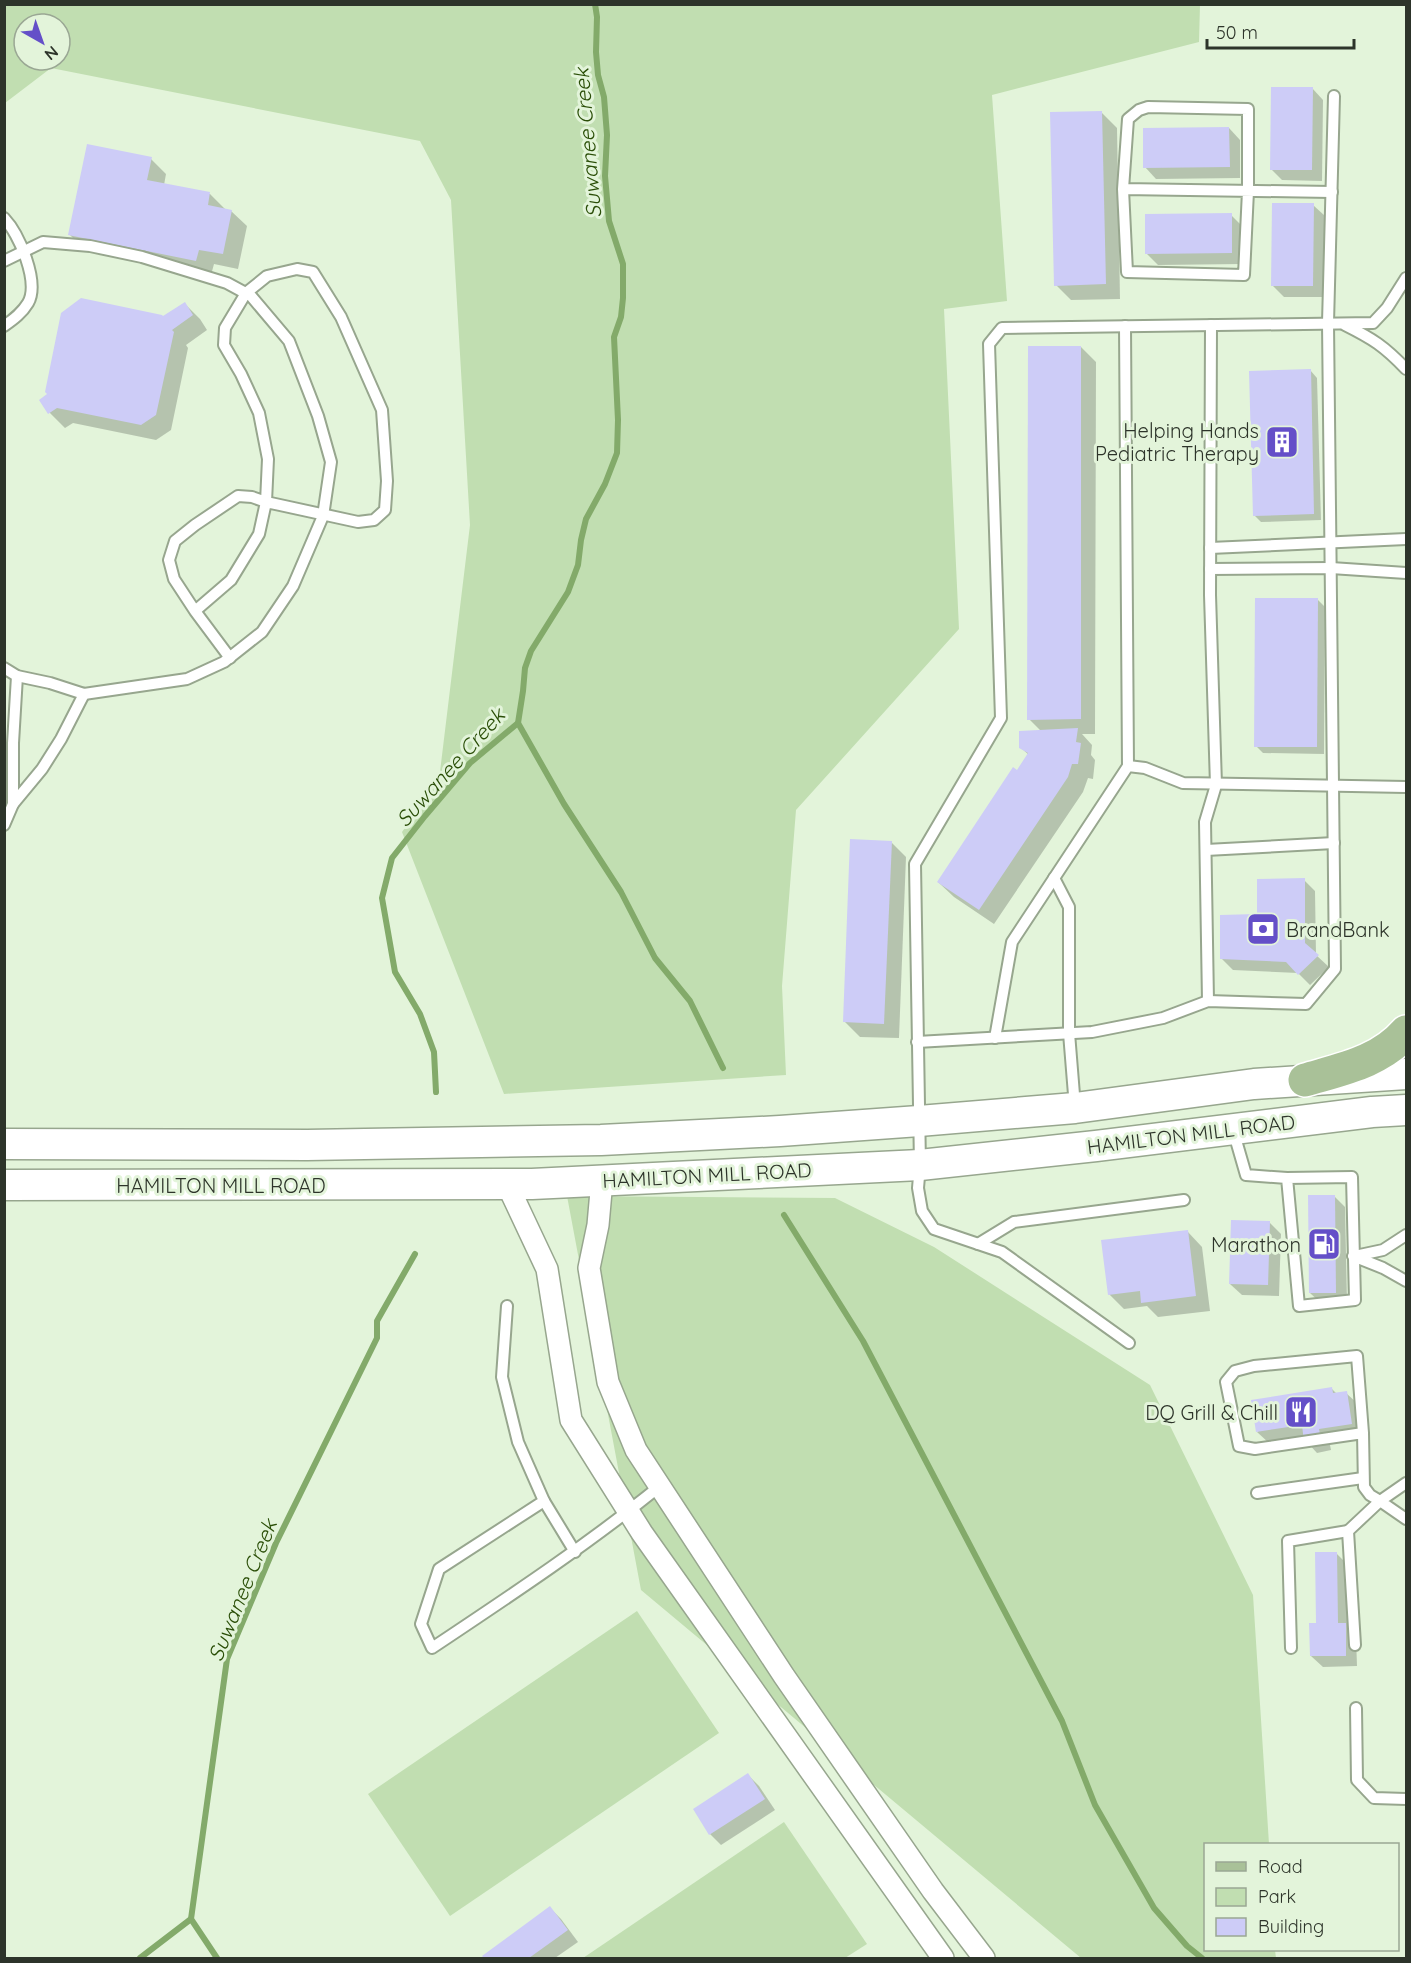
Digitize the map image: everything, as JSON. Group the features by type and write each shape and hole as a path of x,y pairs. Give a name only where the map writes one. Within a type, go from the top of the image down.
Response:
{"main road":[{"path":"1305,1080 1369,1061 1389,1049 1407,1032"},
{"name":"HAMILTON MILL ROAD","path":"4,1144 307,1145 590,1141 768,1132 919,1121 1076,1108 1254,1084 1407,1074"},
{"name":"HAMILTON MILL ROAD","path":"4,1185 507,1184 920,1165 1372,1112 1407,1110"}],"street":[{"path":"602,1180 598,1225 589,1268 608,1382 636,1450 784,1676 933,1891 984,1959"},
{"path":"507,1184 548,1269 571,1420 629,1512 944,1959"}],"lane":[{"path":"917,1042 1092,1032 1163,1018 1208,1001 1306,1004 1335,969 1328,323 1334,96"},
{"path":"1148,107 1248,109 1248,191 1244,275 1127,272 1123,189 1128,119 1139,110 1148,107"},
{"path":"1123,189 1332,192"},
{"path":"4,218 23,252 32,279 30,301 19,316 4,326"},
{"path":"4,261 43,242 90,246 142,257 227,283 251,296 289,341 318,416 331,462 323,516 293,586 262,632 230,658 187,679 84,694 50,682 17,676 4,668"},
{"path":"195,611 231,580 259,534 266,502 267,459 259,413 241,374 224,345 225,328 246,293 267,276 297,269 314,272 341,317 382,410 387,481 385,510 374,520 358,522 323,516 266,502 252,497 238,496 175,541 169,560 174,579 195,611 230,658"},
{"path":"1129,1343 1002,1252 934,1229 922,1211 918,1188 920,1165 915,864 1000,718 989,344 1002,328 1373,322 1387,308 1407,278"},
{"path":"1342,323 1380,344 1407,369"},
{"path":"1208,1001 1205,822 1216,785 1210,569 1211,325"},
{"path":"995,1038 1012,942 1128,766 1125,326"},
{"path":"1210,548 1407,539"},
{"path":"1210,569 1331,568 1407,573"},
{"path":"13,804 13,743 17,676"},
{"path":"4,825 13,804 42,769 61,739 84,694"},
{"path":"1128,766 1145,768 1183,783 1407,787"},
{"path":"1206,850 1334,843"},
{"path":"1054,878 1069,908 1070,1033 1076,1108"},
{"path":"1233,1130 1246,1175 1287,1178 1352,1177 1355,1300 1299,1306 1287,1178"},
{"path":"978,1244 1014,1222 1184,1200"},
{"path":"1353,1256 1383,1250 1407,1235"},
{"path":"1353,1256 1407,1281"},
{"path":"507,1306 502,1377 518,1442 544,1501 574,1552"},
{"path":"1363,1433 1255,1449 1239,1446 1226,1382 1235,1371 1254,1366 1356,1356 1363,1433 1364,1487 1367,1492 1407,1519"},
{"path":"1257,1493 1363,1478"},
{"path":"1291,1648 1288,1541 1348,1531 1380,1501 1407,1483"},
{"path":"544,1501 439,1569 421,1624 432,1648 574,1552 660,1486"},
{"path":"1348,1531 1355,1645"},
{"path":"1356,1708 1357,1780 1374,1798 1407,1799"}],"green space":[{"path":"5,4 1200,5 1199,42 992,95 1007,301 944,309 959,629 796,810 782,986 786,1075 504,1094 402,832 439,780 470,525 451,200 420,141 71,72 72,12 12,12 12,72 46,72 5,103"},
{"path":"567,1196 835,1198 934,1247 1150,1385 1253,1595 1269,1843 1204,1843 1204,1951 1275,1951 1276,1958 1081,1958 641,1590"},
{"path":"637,1611 719,1733 450,1916 368,1794"},
{"path":"784,1822 867,1944 845,1958 583,1958"}],"building":[{"path":"1271,87 1313,87 1312,170 1270,170"},
{"path":"1102,111 1106,284 1054,286 1050,112"},
{"path":"1229,127 1230,167 1143,168 1143,128"},
{"path":"87,144 152,157 147,180 210,192 208,205 232,210 223,254 199,250 196,261 68,235"},
{"path":"1272,203 1314,203 1313,286 1271,286"},
{"path":"1232,213 1232,253 1145,254 1145,214"},
{"path":"81,298 163,316 185,302 193,315 172,330 174,332 156,415 141,425 57,408 48,414 39,400 47,394 45,392 61,313"},
{"path":"1028,346 1081,346 1081,719 1027,720"},
{"name":"Helping Hands Pediatric Therapy","path":"1311,369 1314,514 1253,516 1249,371"},
{"path":"1255,598 1318,598 1317,747 1254,747"},
{"path":"1078,728 1076,742 1081,743 1078,764 1072,764 1068,777 979,910 937,882 1013,767 1017,770 1028,753 1019,748 1019,731"},
{"path":"850,839 892,841 884,1024 843,1022"},
{"name":"BrandBank","path":"1305,878 1305,943 1319,955 1298,975 1286,962 1220,959 1220,915 1257,914 1257,879"},
{"path":"1308,1195 1335,1195 1336,1293 1309,1293"},
{"path":"1231,1220 1270,1221 1268,1285 1229,1284"},
{"path":"1188,1230 1196,1296 1141,1303 1140,1291 1108,1295 1101,1240"},
{"name":"DQ Grill & Chill","path":"1332,1387 1333,1393 1347,1391 1352,1424 1319,1429 1321,1439 1304,1442 1302,1425 1256,1432 1251,1400"},
{"path":"1315,1552 1337,1552 1338,1623 1346,1623 1346,1656 1310,1656 1309,1623 1316,1623"},
{"path":"748,1773 765,1799 709,1835 693,1809"},
{"path":"550,1906 568,1930 529,1958 484,1958 482,1956"}],"waterway":[{"name":"Suwanee Creek","path":"436,1092 434,1052 420,1014 395,972 382,898 392,858 470,763 518,723 525,668 531,651 568,592 578,565 586,519 605,484 617,453 618,420 614,337 621,317 623,264 609,221 605,176 607,135 604,97 598,75 595,4"},
{"path":"518,723 564,804 621,892 655,958 690,1001 723,1068"},
{"path":"784,1215 863,1341 1062,1721 1095,1805 1154,1908 1187,1946 1202,1958"},
{"name":"Suwanee Creek","path":"217,1958 191,1919 227,1659 276,1543 377,1338 377,1321 415,1254"},
{"path":"140,1958 191,1919"}],"place":[{"name":"Helping Hands Pediatric Therapy","path":"1282,442"},
{"name":"BrandBank","path":"1263,929"},
{"name":"Marathon","path":"1324,1244"},
{"name":"DQ Grill & Chill","path":"1301,1412"}]}
